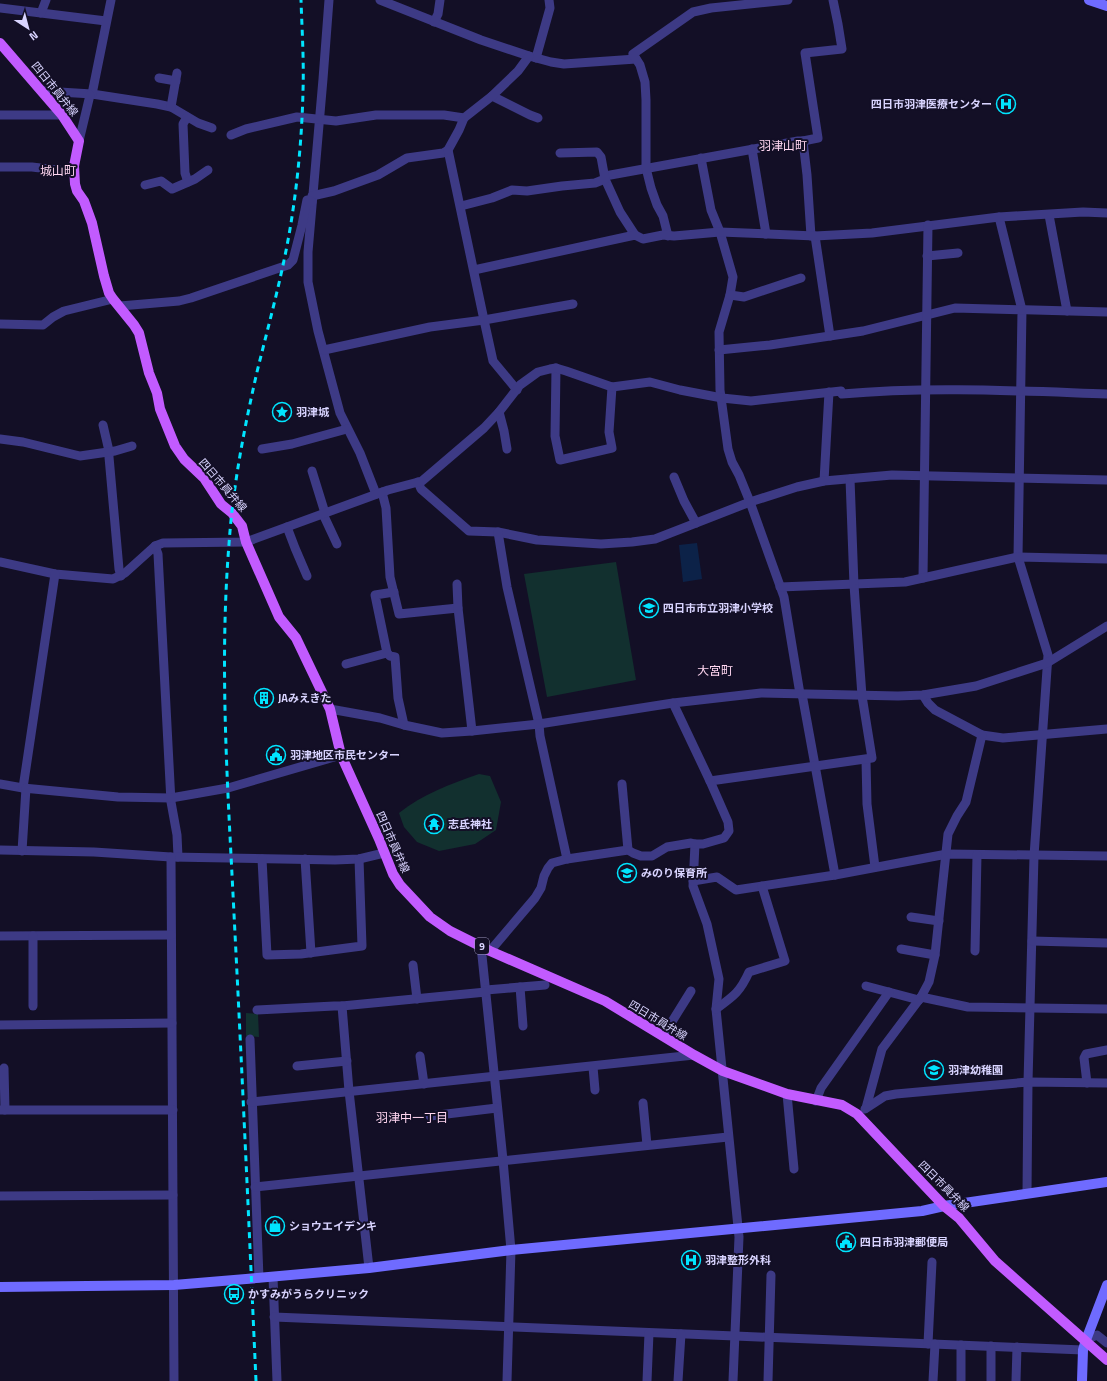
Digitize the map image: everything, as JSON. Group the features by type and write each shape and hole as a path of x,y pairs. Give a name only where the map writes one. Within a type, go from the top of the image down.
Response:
{"main road":[{"name":"四日市員弁線","path":"0,43 43,91 62,115 79,141 74,166 77,191 84,201 92,223 104,276 116,302 139,333 160,408 175,446 184,459 204,478 221,504 238,520 242,526 246,542 279,617 296,638 330,709 340,755 379,839 393,874 400,885 430,917 450,931 605,1001 723,1071 786,1094 842,1105 862,1111 944,1206 959,1218 995,1261 1084,1345 1107,1360"}],"street":[{"path":"41,13 46,0"},
{"path":"79,141 91,94 111,0"},
{"path":"328,0 320,120 308,252 308,282 318,331 340,413 386,508 390,577 399,614 458,608"},
{"path":"380,0 434,22 532,57 564,64 636,59"},
{"path":"434,22 438,14 440,0"},
{"path":"0,324 43,325 52,316 64,311 116,302 179,301 288,266 293,260 307,200 373,177 407,158 443,153 448,150 464,118 492,96 532,57 550,8 549,0"},
{"path":"668,236 663,216 651,188 646,168 645,82 640,65 633,54 693,12 711,8 788,0"},
{"path":"461,206 492,198 512,190 527,191 595,183 605,177 646,168 798,141 803,142 818,138 805,53 842,49 832,0"},
{"path":"1089,0 1107,6"},
{"path":"0,8 106,21"},
{"path":"159,78 176,77 171,107"},
{"path":"43,91 91,94 171,107 198,123 212,128"},
{"path":"492,96 538,118"},
{"path":"231,135 297,117 336,121 376,115 444,114 464,118"},
{"path":"0,115 62,115"},
{"path":"187,117 183,124 185,173 188,182"},
{"path":"803,142 813,236 830,336"},
{"path":"752,149 766,234"},
{"path":"448,150 493,361 517,390"},
{"path":"560,153 597,152 601,156 605,177 620,212 635,235 643,239 663,235 668,236 720,232 813,236 872,233 999,217 1083,212 1107,213"},
{"path":"701,158 711,210 720,232 734,277 720,332 719,350 719,371 721,375 720,390 728,449 732,462 750,502 784,597 835,875"},
{"path":"0,167 32,167 74,172"},
{"path":"145,184 161,181 172,189 188,182 208,170"},
{"path":"1049,215 1067,311"},
{"path":"999,217 1022,310 1018,478 1018,557 1048,655 1041,735 1034,856 1028,1082 1027,1193"},
{"path":"923,578 924,389 928,225"},
{"path":"474,270 635,235"},
{"path":"927,256 958,253"},
{"path":"730,295 744,297 802,278"},
{"path":"324,350 430,327 484,320 573,304"},
{"path":"719,350 770,345 863,331 955,308 1107,312"},
{"path":"0,562 55,574 113,579 126,573 155,546 163,543 246,542 379,493 422,481 484,428 499,412 520,385 538,372 556,368 612,386 650,382 680,390 722,398 751,401 840,391 842,394 879,390 924,389 1107,394"},
{"path":"556,368 555,436 560,460 612,448 609,432 612,386"},
{"path":"824,481 829,392"},
{"path":"499,412 507,449"},
{"path":"103,425 110,451 109,457 119,569 121,576"},
{"path":"262,450 292,444 347,429"},
{"path":"0,440 23,442 80,456 115,451 132,446"},
{"path":"312,471 324,514 337,544"},
{"path":"418,482 421,489 469,531 498,532 537,540 601,544 655,539 750,502 797,487 824,481 892,475 1107,480"},
{"path":"674,477 684,501 696,523"},
{"path":"710,781 872,758 862,696 854,585 850,479"},
{"path":"287,527 308,576"},
{"path":"498,532 507,587 539,724 540,736 566,859"},
{"path":"155,546 158,554 171,798 177,835 174,857 172,935 174,1381"},
{"path":"780,587 905,582 1018,557 1107,559"},
{"path":"22,851 25,788 55,574"},
{"path":"457,584 458,608 472,732"},
{"path":"394,592 375,595 387,653 390,656 396,657 398,698 404,725"},
{"path":"330,709 380,718 442,733 472,732 539,724 673,703 761,694 862,696 924,695 976,686 1047,663 1107,626"},
{"path":"346,664 387,653"},
{"path":"924,695 928,703 935,710 982,735 1003,738 1107,729"},
{"path":"507,1381 511,1250 486,991 486,948 535,898 541,888 544,876 552,863 566,859 628,850 641,856 652,856 667,847 691,843 704,844 724,838 729,831 728,822 673,703"},
{"path":"862,1111 882,1049 920,998 929,982 935,956 940,921 948,834 956,816 966,802 982,735"},
{"path":"0,784 25,788 118,797 171,798 228,788 340,755"},
{"path":"866,760 867,804 875,867"},
{"path":"622,784 628,850"},
{"path":"695,844 693,886 707,924 719,979 716,1009 739,1236 733,1381"},
{"path":"0,850 94,852 174,857 262,859 359,859 384,853"},
{"path":"693,881 717,877 736,890 835,875 947,854 1107,856"},
{"path":"976,951 977,855"},
{"path":"262,859 267,955 311,953 362,946 359,859"},
{"path":"305,859 311,953"},
{"path":"716,1009 736,994 744,983 749,972 785,961 762,886"},
{"path":"912,917 940,921"},
{"path":"0,936 172,935"},
{"path":"33,936 33,1006"},
{"path":"1032,941 1107,943"},
{"path":"901,949 935,956"},
{"path":"413,965 417,999"},
{"path":"257,1010 342,1006 545,984"},
{"path":"866,986 889,992 968,1007 1107,1009"},
{"path":"520,987 524,1026"},
{"path":"663,1036 691,991"},
{"path":"816,1101 821,1088 889,992"},
{"path":"342,1006 349,1091 369,1268"},
{"path":"0,1025 172,1023"},
{"path":"250,1039 251,1102 259,1278"},
{"path":"1087,1083 1084,1058 1086,1054 1107,1050"},
{"path":"251,1102 694,1055"},
{"path":"420,1056 424,1084"},
{"path":"297,1066 347,1061"},
{"path":"593,1066 595,1090"},
{"path":"4,1068 3,1110 173,1110"},
{"path":"862,1111 885,1096 896,1094 1028,1082 1107,1083"},
{"path":"786,1094 794,1170"},
{"path":"643,1104 647,1145"},
{"path":"430,1116 497,1108"},
{"path":"255,1187 728,1137"},
{"path":"0,1287 174,1285 369,1268 511,1250 922,1211 944,1206 1107,1182"},
{"path":"0,1196 173,1195"},
{"path":"932,1262 931,1344 933,1381"},
{"path":"768,1381 771,1275"},
{"path":"273,1277 277,1381"},
{"path":"1082,1381 1084,1345 1107,1284"},
{"path":"274,1317 1017,1347 1084,1345 1097,1335 1107,1343"},
{"path":"647,1381 649,1333"},
{"path":"678,1381 681,1334"},
{"path":"961,1381 962,1345"},
{"path":"991,1346 991,1381"},
{"path":"1016,1381 1017,1347"}],"green space":[{"path":"616,562 636,680 547,697 524,574"},
{"path":"479,774 490,776 501,802 496,830 475,844 439,851 417,842 404,827 399,813 427,795"},
{"path":"246,1013 258,1014 259,1037 246,1036"}],"water":[{"path":"697,543 702,579 683,582 679,545"}],"railway":[{"path":"256,1381 227,776 225,683 226,590 233,501 240,458 257,372 284,260 296,190 301,140 303,91 301,0"}],"place":[{"name":"四日市羽津医療センター","path":"1006,104"},
{"name":"羽津城","path":"282,412"},
{"name":"四日市市立羽津小学校","path":"649,608"},
{"name":"JAみえきた","path":"264,698"},
{"name":"羽津地区市民センター","path":"276,755"},
{"name":"志氐神社","path":"434,824"},
{"name":"みのり保育所","path":"627,873"},
{"name":"羽津幼稚園","path":"934,1070"},
{"name":"ショウエイデンキ","path":"275,1226"},
{"name":"四日市羽津郵便局","path":"846,1242"},
{"name":"羽津整形外科","path":"691,1260"},
{"name":"かすみがうらクリニック","path":"234,1294"}],"district":[{"name":"羽津山町","path":"783,146"},
{"name":"城山町","path":"58,171"},
{"name":"大宮町","path":"715,671"},
{"name":"羽津中一丁目","path":"412,1118"}]}
